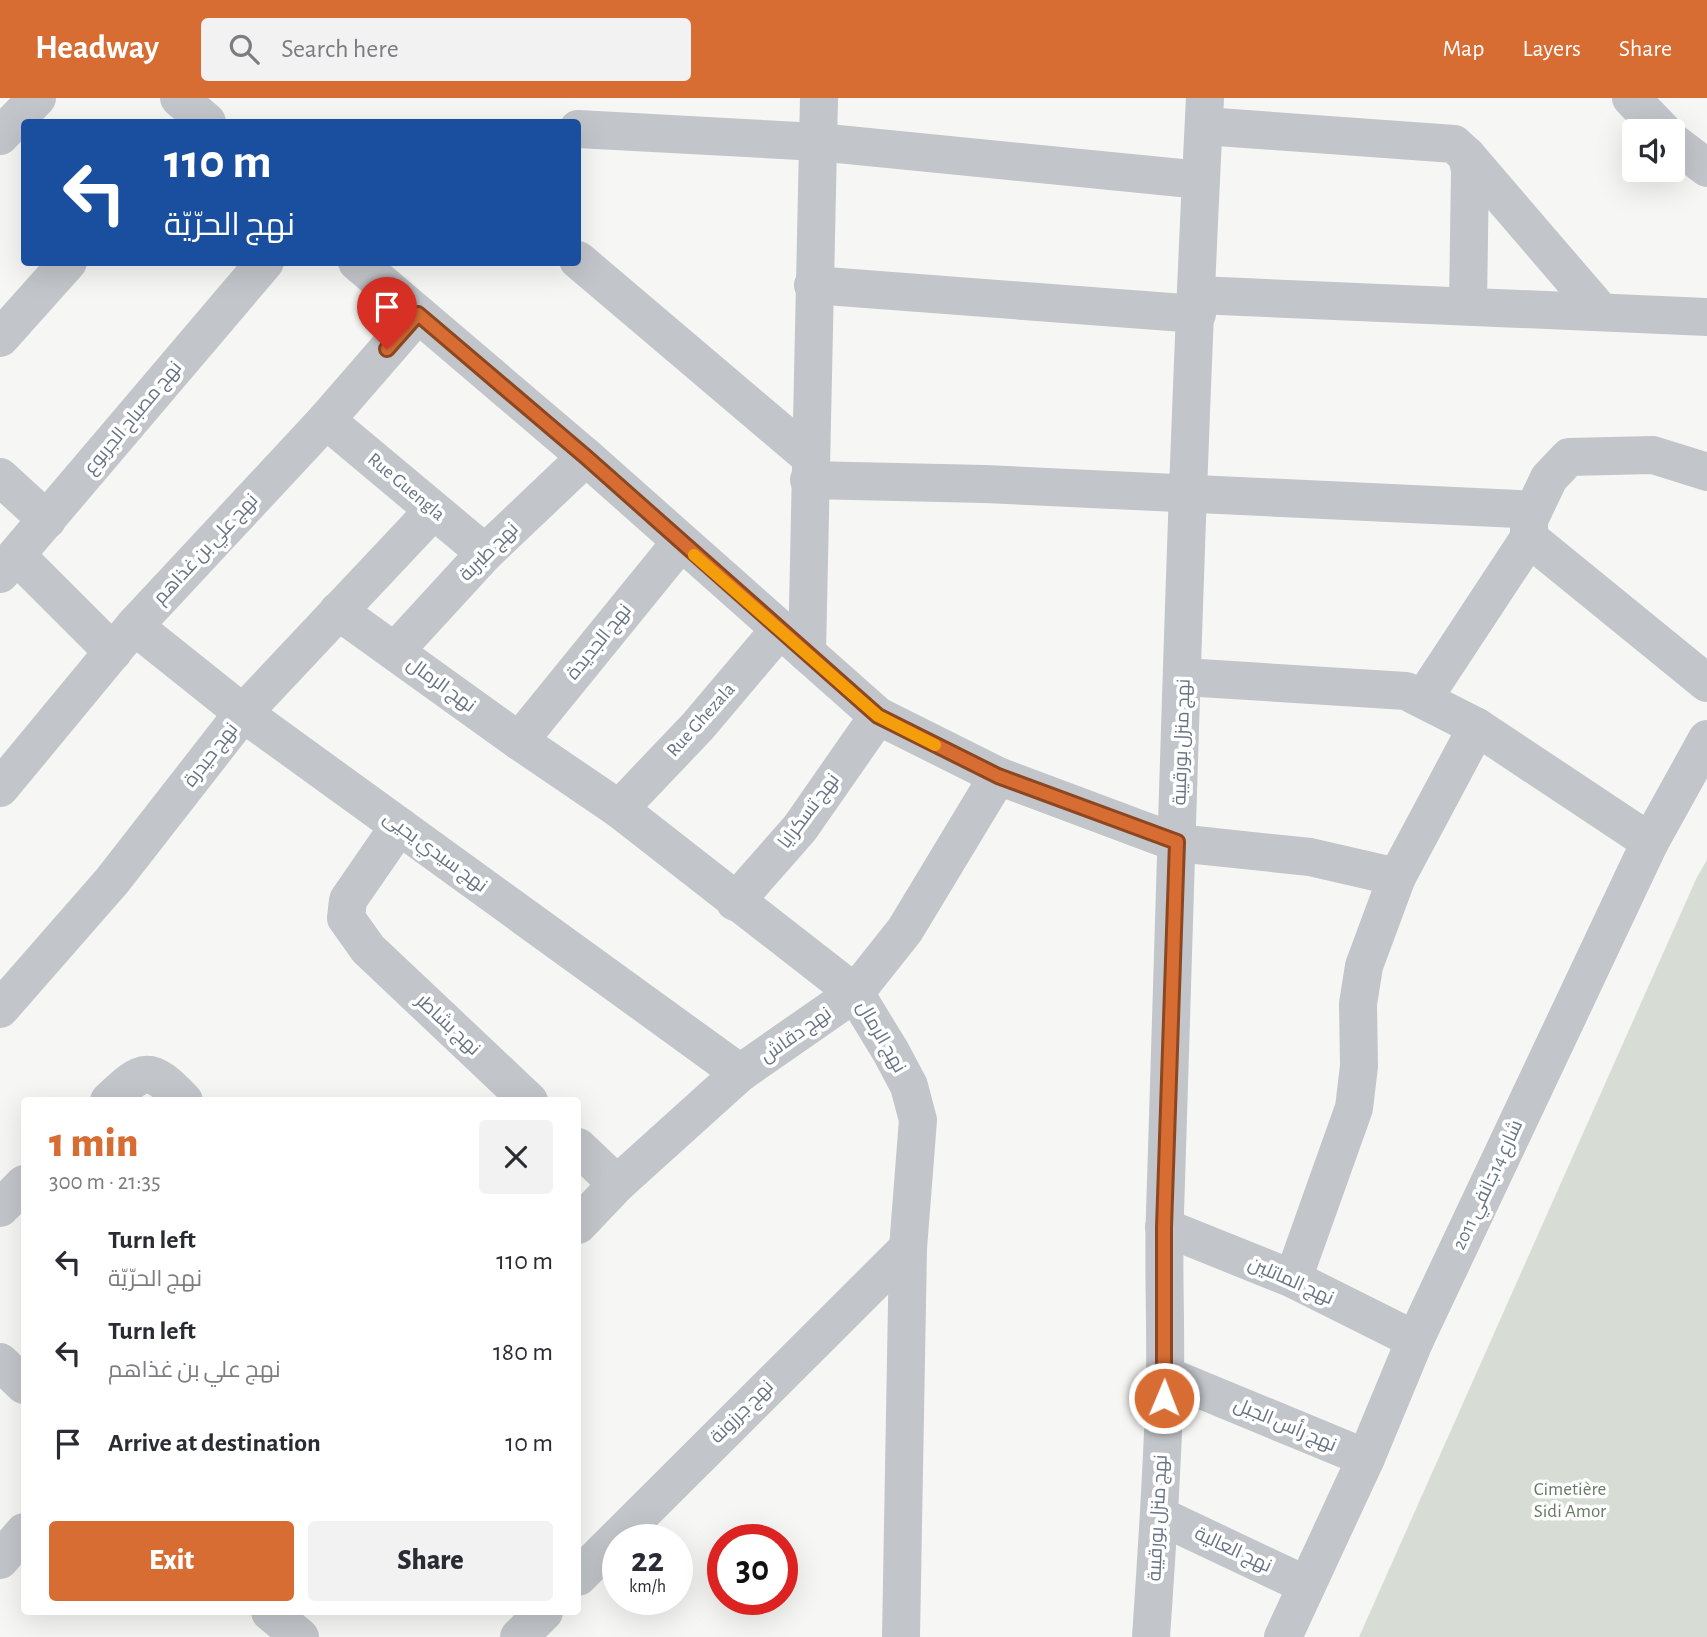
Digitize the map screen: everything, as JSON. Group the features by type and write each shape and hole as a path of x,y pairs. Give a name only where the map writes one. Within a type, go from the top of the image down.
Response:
{"street":[{"path":"0,136 37,98"},
{"path":"793,641 809,468 819,98"},
{"path":"1631,98 1651,119"},
{"path":"1205,112 1454,144 1601,312"},
{"name":"نهج منزل بورقيبة","path":"1151,1637 1160,1516 1165,1374 1164,1227 1184,677 1187,493 1205,112"},
{"path":"581,129 818,142 1201,180"},
{"path":"1685,151 1707,168"},
{"path":"1467,156 1470,170 1468,306"},
{"path":"581,263 809,468 1187,493 1518,509 1529,529 1707,682"},
{"path":"0,338 64,266"},
{"name":"نهج مصباح الجربوع","path":"8,565 262,266"},
{"path":"362,266 586,457 878,716 998,776 1177,842 1310,857 1397,877"},
{"path":"813,285 1197,304 1468,306 1707,317"},
{"name":"نهج علي بن غذاهم","path":"0,788 124,639 327,420 418,314"},
{"name":"Rue Guengla","path":"327,420 485,554"},
{"path":"1423,699 1529,529 1549,478 1569,457 1653,455 1707,472"},
{"name":"نهج طبربة","path":"395,651 485,554 586,457"},
{"path":"0,477 47,520"},
{"name":"نهج حيدرة","path":"0,1009 112,881 243,713 433,511"},
{"name":"نهج الجديدة","path":"519,741 680,543"},
{"name":"نهج سيدي يحيى","path":"8,565 243,713 740,1073"},
{"name":"نهج الرمال","path":"338,611 619,809 855,993 909,1086 918,1120 908,1248 902,1637"},
{"name":"Rue Ghezala","path":"619,809 698,726 793,641"},
{"path":"1184,677 1406,691 1477,727 1650,842"},
{"name":"نهج تسكرايا","path":"735,902 800,828 878,716"},
{"path":"1293,1279 1354,1108 1359,1066 1359,1004 1364,966 1397,877 1477,727"},
{"name":"شارع 14جانفي 2011","path":"1283,1637 1366,1458 1415,1340 1650,842 1707,739"},
{"name":"نهج دقاش","path":"581,1223 617,1184 740,1073 855,993 905,930 998,776"},
{"name":"نهج بشاطر","path":"399,826 348,900 346,918 368,949 525,1097"},
{"path":"113,1097 139,1074 150,1073 161,1077 180,1097"},
{"path":"581,1150 617,1184"},
{"path":"0,1208 21,1187"},
{"name":"نهج الماتلين","path":"1164,1227 1293,1279 1415,1340"},
{"name":"نهج جرزونة","path":"581,1574 908,1248"},
{"path":"0,1362 21,1382"},
{"name":"نهج رأس الجبل","path":"1165,1374 1366,1458"},
{"name":"نهج العالية","path":"1160,1516 1306,1585"},
{"path":"274,1615 300,1637"},
{"path":"519,1637 541,1615"}],"green space":[{"name":"Cimetière Sidi Amor","path":"1707,860 1707,1637 1359,1637 1697,877"}],"slow traffic":[{"path":"694,555 878,716 935,745"}],"route":[{"path":"387,349 418,314 586,457 878,716 998,776 1177,842 1164,1227 1164,1398"}]}
